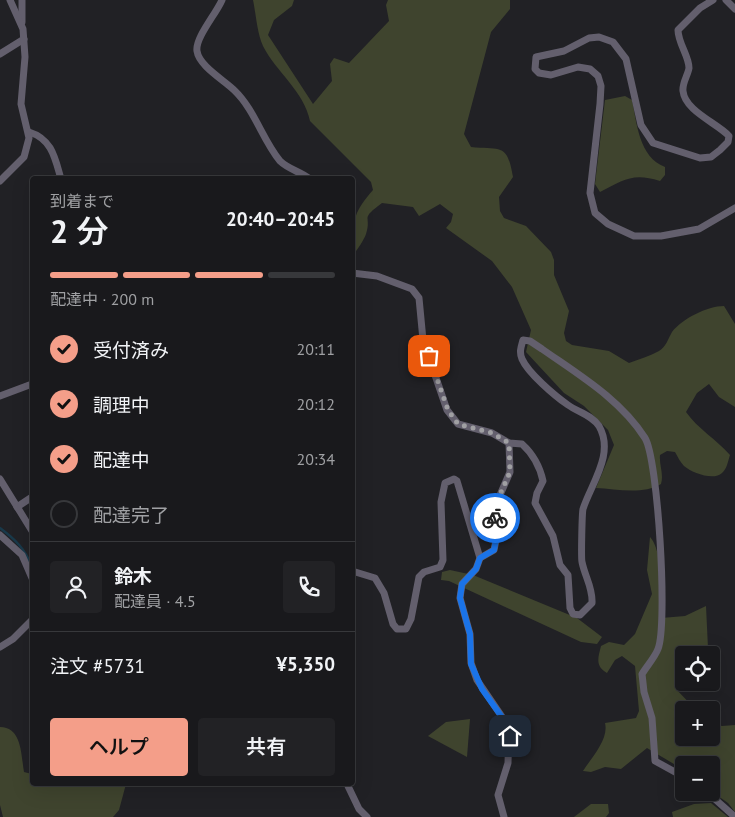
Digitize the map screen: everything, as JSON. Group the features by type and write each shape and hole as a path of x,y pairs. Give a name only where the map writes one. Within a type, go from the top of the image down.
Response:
{"street":[{"path":"10,0 22,23"},
{"path":"0,181 24,157 29,145 29,132 21,104 25,66 22,0"},
{"path":"222,0 197,44 197,54 206,65 239,95 258,122 268,144 282,163 305,176"},
{"path":"713,0 700,8 678,30 689,68 683,90 686,98 697,113 722,129 729,136 728,142 711,157 700,158 653,143 641,125 626,59 613,42 599,37 589,38 564,51 536,57 535,69 539,73 551,75 578,67 590,69 598,76 601,86 600,104 590,193 595,213 608,224 634,236 661,236 699,230 735,208"},
{"path":"726,0 735,9"},
{"path":"0,54 24,39"},
{"path":"29,132 40,136 48,143 60,176"},
{"path":"355,273 377,276 412,289 419,298 423,340 448,410 458,424 492,433 509,443 522,444 540,469 543,481 537,493 536,503 553,536 560,565 568,576 570,608 573,614 580,614 592,603 593,594 582,561 583,511 600,472 604,452 600,428 592,418 568,405 523,361 520,352 523,340 530,341 542,349 622,408 646,440 659,521 663,600 658,648 642,674 644,692 652,718 655,761 675,772"},
{"path":"0,396 30,385"},
{"path":"480,558 494,550 497,535 494,509 510,472 509,443"},
{"path":"0,479 30,528"},
{"path":"355,572 375,578 384,593 393,624 397,629 406,629 411,619 419,577 424,572 440,567 443,560 440,502 445,483 454,479 457,481 480,558 476,569 462,584 460,598 470,634 471,664 482,689 509,727 508,763 498,795 504,817"},
{"path":"16,507 30,498"},
{"path":"0,536 22,555 30,573"},
{"path":"0,647 13,639 30,622"},
{"path":"348,786 359,809 368,817"},
{"path":"717,801 735,817"}],"green space":[{"path":"253,0 294,0 292,6 274,20 268,35 313,104 332,81 330,64 334,58 349,63 389,21 386,5 388,0 510,0 510,9 491,32 464,134 471,147 501,150 508,158 513,177 499,197 500,211 504,218 526,226 551,252 554,260 554,275 569,311 564,333 566,341 572,345 609,351 629,363 661,349 676,327 688,318 710,308 724,306 735,324 735,407 719,397 709,384 697,393 686,412 696,424 730,455 724,471 714,476 697,473 684,466 675,452 667,451 660,455 661,484 638,490 596,488 614,445 608,430 584,406 564,393 526,352 531,330 512,287 492,261 446,228 451,222 453,214 440,204 419,216 413,207 382,203 368,215 366,234 355,252 355,220 361,206 373,190 371,182 310,121 302,100 263,46"},
{"path":"625,96 632,100 644,148 656,162 665,167 665,175 660,181 651,178 635,177 600,192 595,184 605,100"},
{"path":"650,537 657,553 659,564 661,618 685,616 706,606 708,646 675,646 675,691 678,691 687,701 675,701 675,746 720,746 720,725 735,725 735,812 728,803 720,797 720,756 675,756 675,765 647,748 621,769 605,767 591,772 583,771 602,742 606,729 605,723 636,718 639,711 635,666 622,656 615,660 607,673 599,665 598,658 601,646 609,642 624,645 635,634 652,594 647,570"},
{"path":"450,570 473,575 577,618 602,637 597,644 581,642 449,581 441,580 442,572"},
{"path":"470,719 467,757 428,736 446,722"},
{"path":"0,727 7,728 16,737 21,750 24,772 30,774 30,786 125,786 119,810 113,817 3,817 0,805"},
{"path":"711,803 728,817 673,817 672,812 694,804"},
{"path":"591,804 608,804 609,813 606,817 574,817"}],"waterway":[{"path":"0,528 19,545 30,563"}],"way so far":[{"path":"429,356 448,410 458,424 492,433 509,443 510,472 508,482 494,509 495,518"}],"route":[{"path":"495,518 497,535 494,550 487,556 480,558 476,569 462,584 460,598 470,634 471,664 482,689 509,727 510,736"}]}
